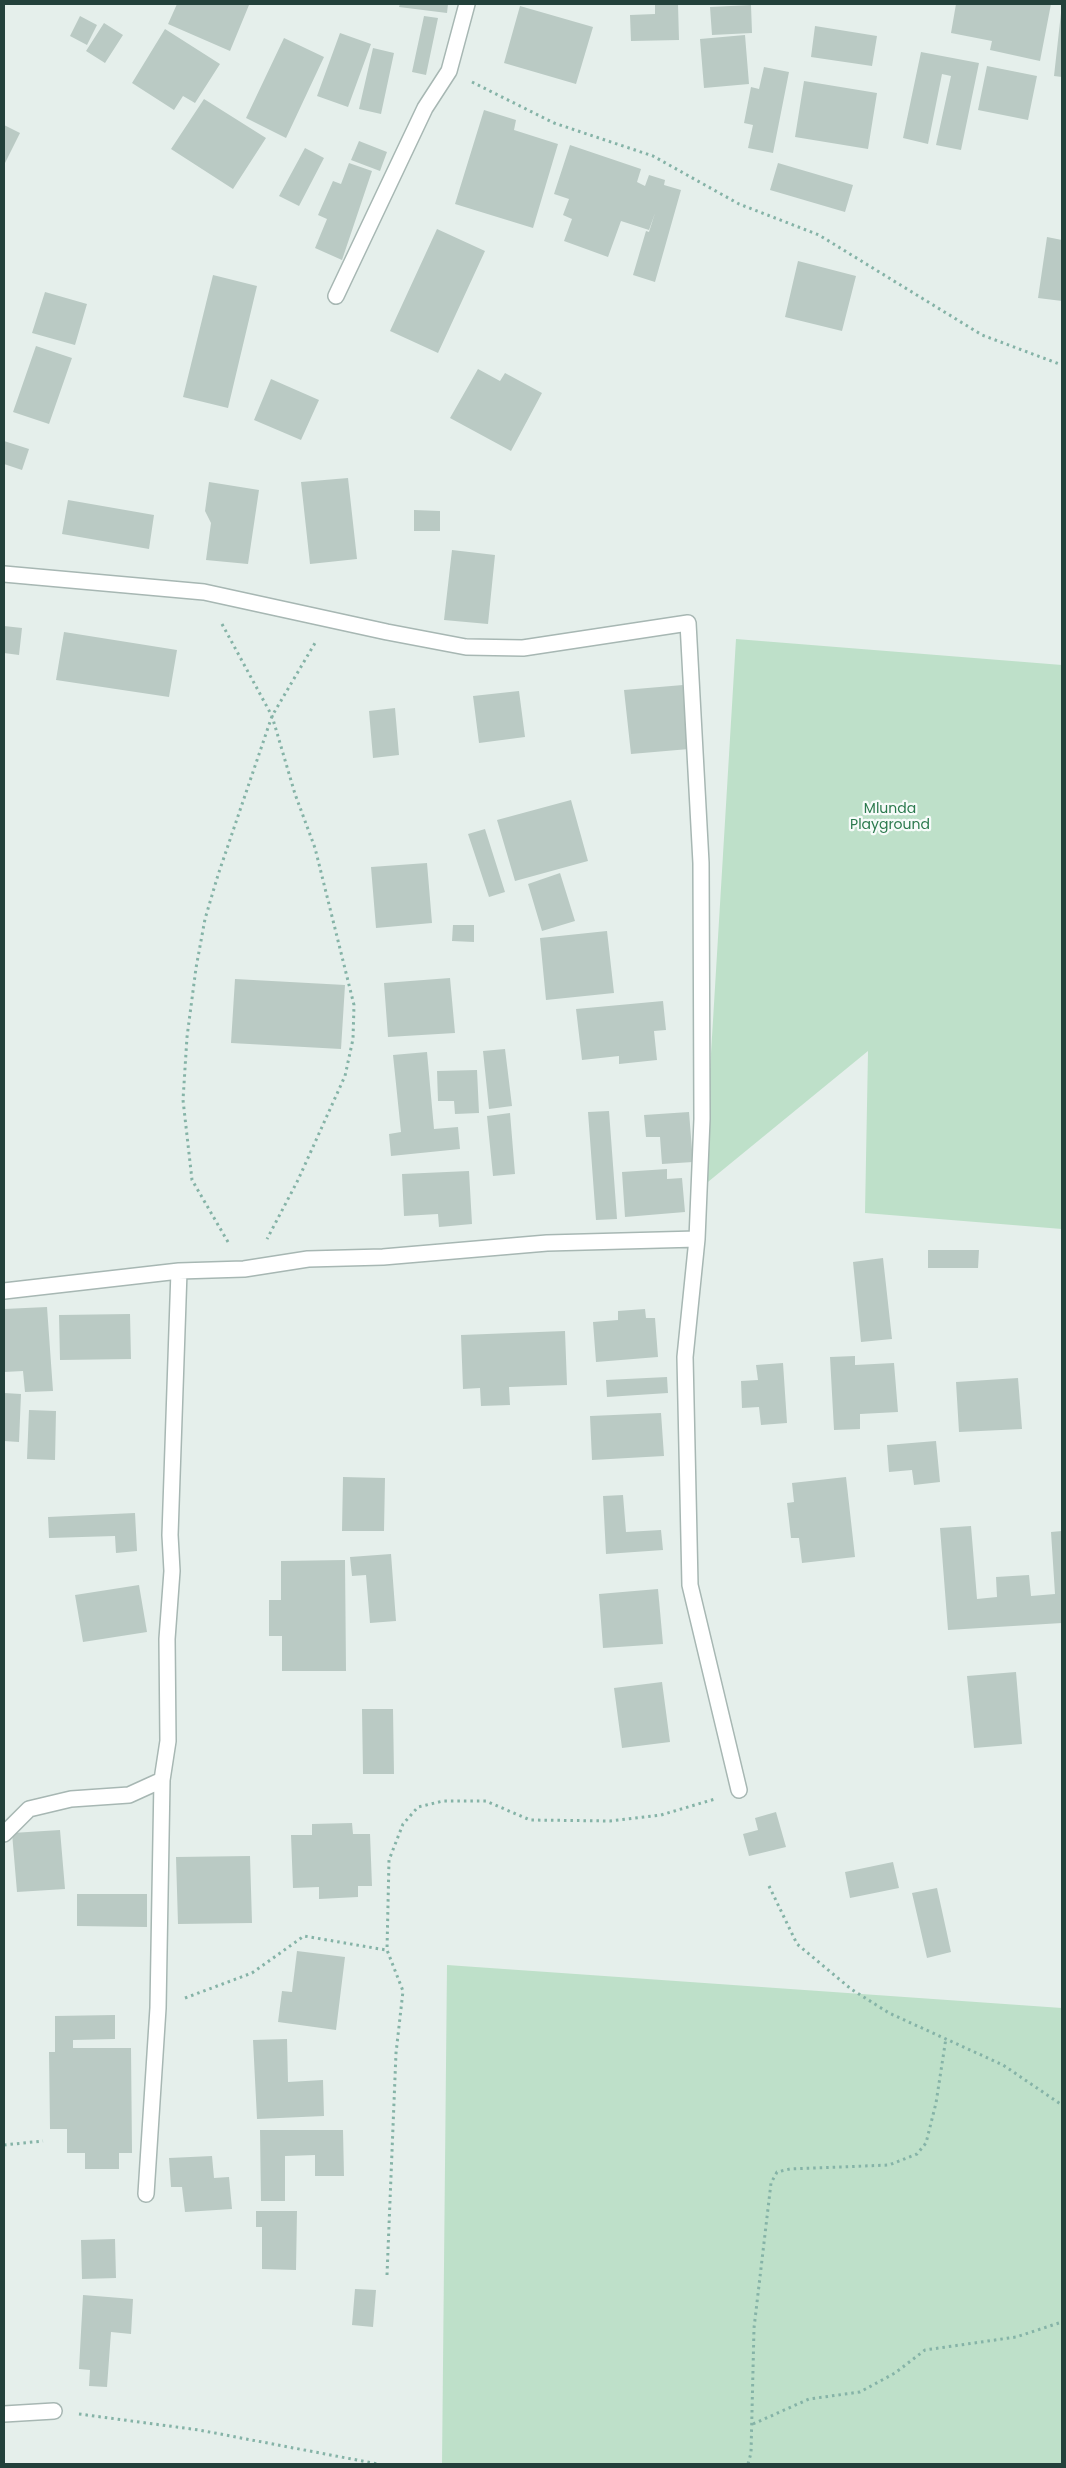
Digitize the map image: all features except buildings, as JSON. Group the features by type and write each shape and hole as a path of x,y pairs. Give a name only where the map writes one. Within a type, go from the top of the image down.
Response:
{"street":[{"path":"336,296 425,108 449,71 467,4"},
{"path":"4,574 204,592 330,618 387,632 466,647 523,648 688,623 701,863 702,1118 697,1239 685,1357 690,1585 739,1790"},
{"path":"4,1292 179,1271 244,1269 308,1259 383,1257 547,1242 697,1239"},
{"path":"146,2194 158,2008 162,1780 168,1742 167,1639 172,1571 170,1535 179,1271"},
{"path":"5,1833 29,1809 71,1799 129,1795 162,1780"},
{"path":"4,2414 54,2411"}],"path":[{"path":"449,71 554,123 653,156 739,204 819,235 982,335 1062,365"},
{"path":"204,592 272,716 295,794 315,848 354,1005 353,1039 344,1076 298,1180 266,1241 244,1269 192,1180 183,1100 187,1037 205,919 272,716 330,618"},
{"path":"387,2275 396,2053 403,1991 386,1950 389,1860 403,1824 418,1806 443,1801 486,1801 530,1820 610,1821 661,1814 704,1803 739,1790"},
{"path":"769,1886 797,1944 851,1989 889,2014 1003,2065 1062,2105"},
{"path":"158,2008 252,1973 304,1936 386,1950"},
{"path":"748,2464 751,2453 754,2328 771,2182 777,2172 790,2169 889,2165 917,2154 926,2143 936,2103 946,2038"},
{"path":"4,2144 43,2141"},
{"path":"752,2424 809,2399 860,2392 895,2373 924,2350 1016,2337 1062,2322"},
{"path":"54,2411 199,2430 378,2464"}],"green space":[{"name":"Mlunda Playground","path":"736,639 1062,665 1062,1229 865,1213 868,1051 703,1186"},
{"path":"447,1965 1062,2008 1062,2464 442,2464"}]}
